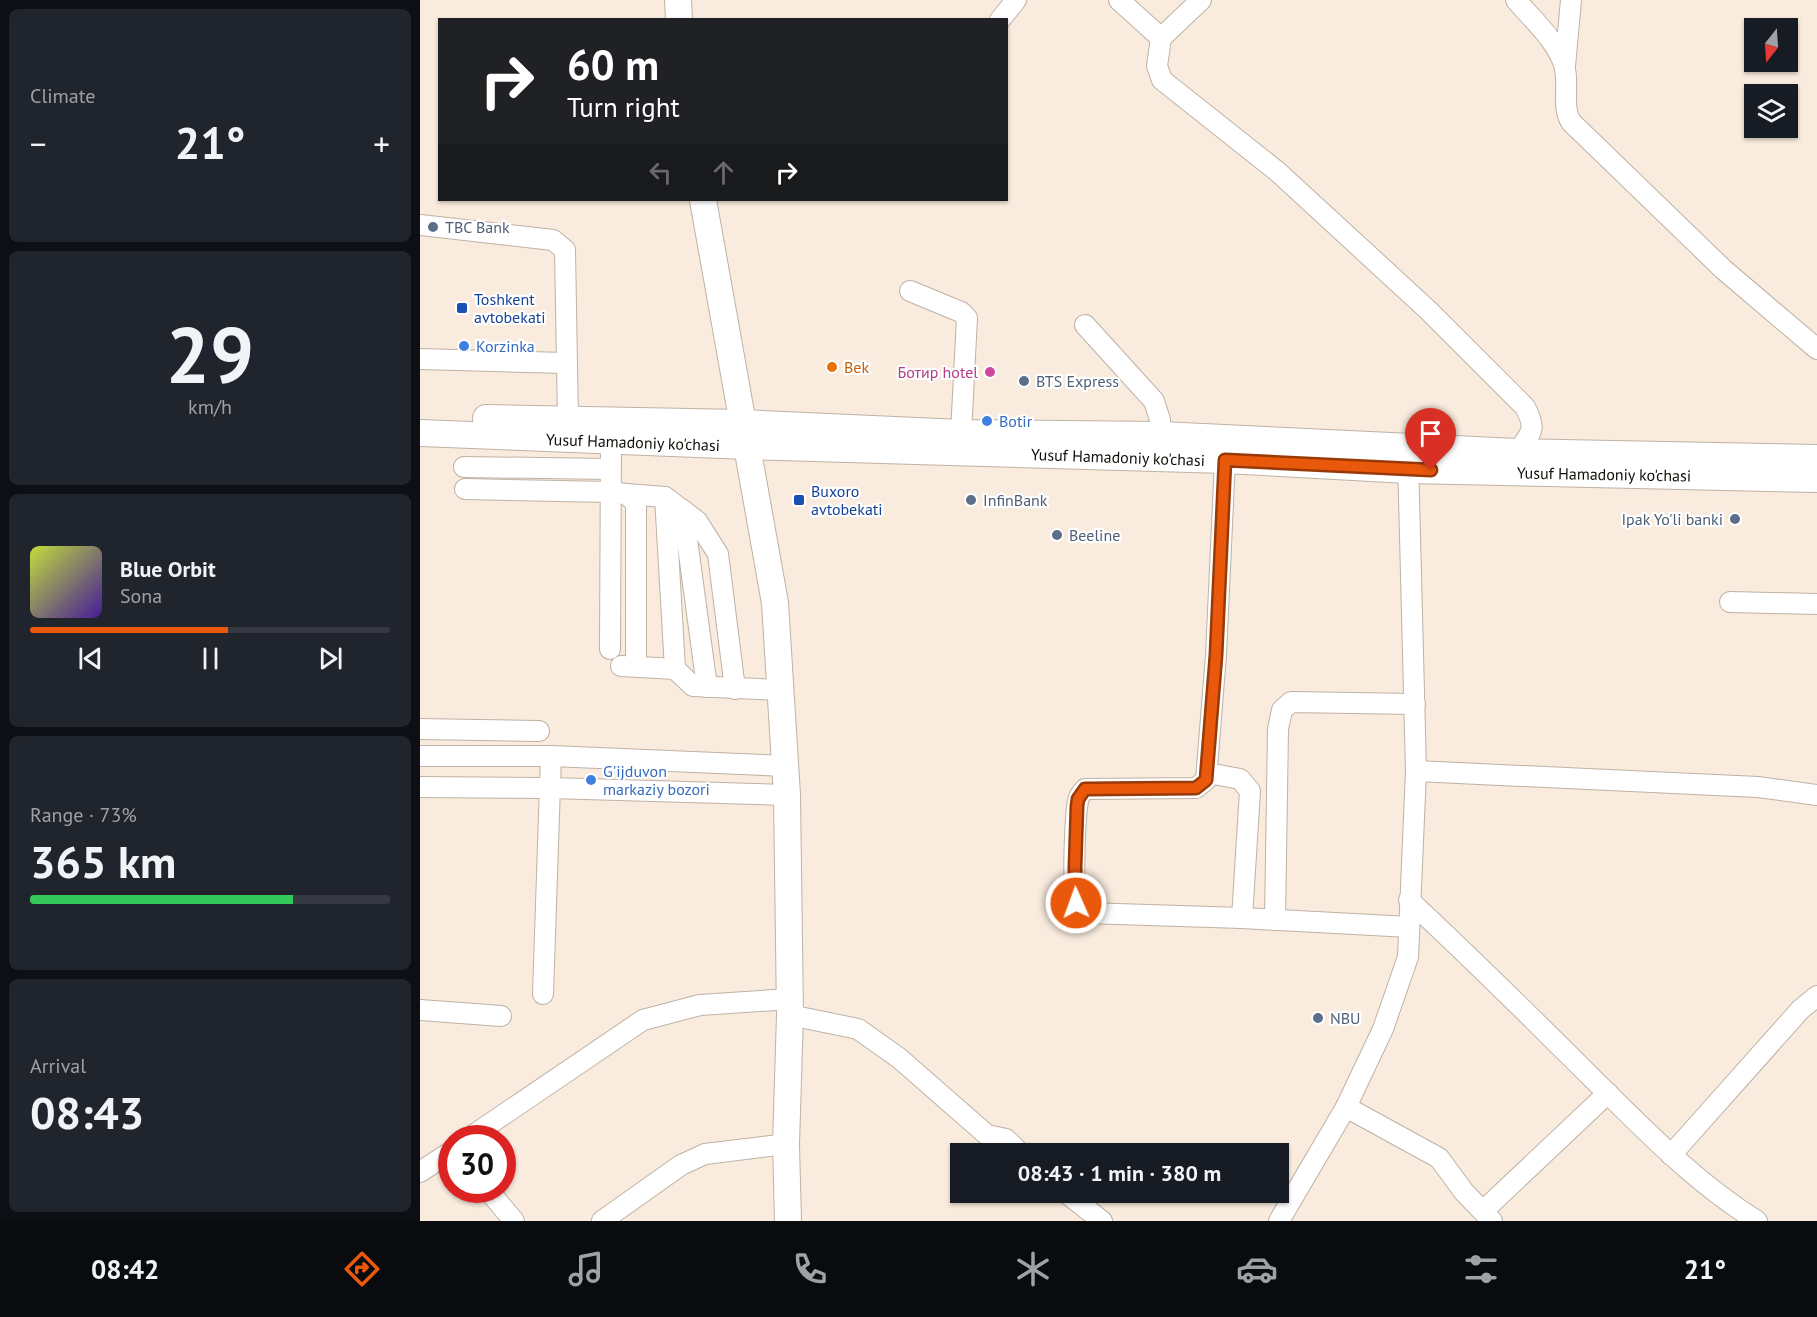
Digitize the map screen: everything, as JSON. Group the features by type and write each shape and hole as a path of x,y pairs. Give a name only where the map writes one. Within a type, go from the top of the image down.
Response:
{"main road":[{"path":"678,0 679,18"},
{"path":"703,201 775,603 787,766 790,1007 786,1144 788,1221"},
{"name":"Yusuf Hamadoniy ko'chasi","path":"420,416 568,421 744,435 1225,460 1408,458 1517,452 1817,458"},
{"name":"Yusuf Hamadoniy ko'chasi","path":"420,433 611,441 744,435 962,433 1161,435 1408,458 1817,479"}],"street":[{"path":"1002,18 1016,0"},
{"path":"1119,0 1161,38"},
{"path":"1201,0 1161,38 1157,66 1162,80 1278,172 1430,311 1525,407 1533,422 1531,433 1517,452"},
{"path":"1516,0 1549,39 1565,66"},
{"path":"1571,0 1565,66 1568,111 1571,122 1723,270 1817,349"},
{"path":"420,225 553,240 565,250 568,421"},
{"path":"910,291 961,312 967,318 962,433"},
{"path":"1085,325 1154,401 1160,420 1161,435"},
{"path":"420,359 566,363"},
{"path":"610,649 618,493 610,469 611,441"},
{"path":"1279,1221 1346,1107 1383,1029 1408,957 1416,771 1408,458"},
{"path":"1225,460 1208,773 1204,784 1196,788 1091,787 1082,792 1077,806 1076,903 1080,911 1086,913 1410,927"},
{"path":"464,467 610,469"},
{"path":"465,489 665,496 697,521 718,554 735,689"},
{"path":"618,493 636,503 628,666 675,669 693,686 782,690"},
{"path":"665,496 675,669"},
{"path":"683,510 707,687"},
{"path":"1730,602 1817,604"},
{"path":"1275,920 1278,729 1282,710 1291,702 1415,704"},
{"path":"420,735 539,731"},
{"path":"420,756 551,756 787,766"},
{"path":"543,994 551,756"},
{"path":"1416,771 1758,787 1817,795"},
{"path":"1208,773 1240,779 1250,791 1242,918"},
{"path":"420,787 550,788 787,795"},
{"path":"1409,900 1671,1155 1728,1203 1757,1221"},
{"path":"1671,1155 1801,1009 1817,996"},
{"path":"488,1125 643,1020 700,1005 790,1007 858,1029 899,1058 985,1133 1006,1139 1010,1143"},
{"path":"420,1010 501,1016"},
{"path":"1346,1107 1437,1156 1460,1187 1488,1216 1608,1093"},
{"path":"602,1221 681,1165 695,1158 705,1154 786,1144"},
{"path":"420,1172 438,1160"},
{"path":"499,1203 514,1221"},
{"path":"1079,1203 1102,1221"}],"place":[{"name":"TBC Bank","path":"433,227"},
{"name":"Toshkent avtobekati","path":"462,308"},
{"name":"Korzinka","path":"464,346"},
{"name":"Bek","path":"832,367"},
{"name":"Ботир hotel","path":"990,372"},
{"name":"BTS Express","path":"1024,381"},
{"name":"Botir","path":"987,421"},
{"name":"Buxoro avtobekati","path":"799,500"},
{"name":"InfinBank","path":"971,500"},
{"name":"Ipak Yo'li banki","path":"1735,519"},
{"name":"Beeline","path":"1057,535"},
{"name":"G'ijduvon markaziy bozori","path":"591,780"},
{"name":"NBU","path":"1318,1018"}],"route":[{"path":"1076,903 1077,806 1078,799 1085,789 1091,787 1184,789 1201,786 1206,780 1216,655 1225,460 1431,470"}]}
